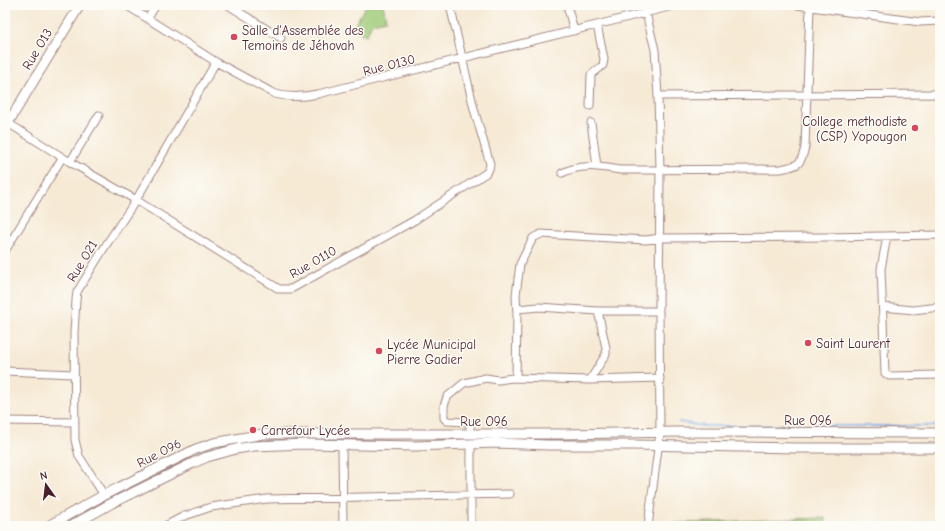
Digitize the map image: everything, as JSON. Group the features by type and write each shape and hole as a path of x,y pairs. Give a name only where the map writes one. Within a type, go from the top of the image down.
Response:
{"main road":[{"name":"Rue O13","path":"6,126 80,5"},
{"name":"Rue O96","path":"48,526 104,495 196,449 234,438 263,434 940,433"},
{"name":"Rue O96","path":"71,526 150,484 208,457 236,449 254,446 415,446 471,444 940,448"}],"street":[{"name":"Rue O130","path":"126,5 216,62 275,94 286,97 318,94 677,5"},
{"path":"148,18 156,5"},
{"path":"228,5 281,38"},
{"path":"450,5 462,59"},
{"path":"567,5 574,31"},
{"path":"644,5 655,50 660,169 660,433 648,526"},
{"path":"797,5 920,22 940,21"},
{"path":"562,173 578,167 598,166 620,170 781,169 796,166 800,162 805,147 810,7"},
{"path":"590,106 591,75 603,65 604,59 597,25"},
{"name":"Rue O110","path":"6,126 136,200 280,289 291,289 415,220 486,173 489,169 490,164 474,109 462,59"},
{"name":"Rue O21","path":"104,495 76,449 73,374 77,292 136,200 216,62"},
{"path":"658,96 940,94"},
{"path":"70,162 99,115"},
{"path":"591,123 598,166"},
{"path":"5,251 62,158"},
{"path":"516,378 516,295 521,262 533,238 537,235 646,240 660,238 940,235"},
{"path":"887,236 881,269 885,373 887,375 940,375"},
{"path":"883,307 913,310 940,307"},
{"path":"517,309 539,308 598,311 659,311"},
{"path":"590,380 606,354 598,311"},
{"path":"5,372 73,374"},
{"path":"470,434 470,425 467,422 447,421 444,418 444,406 447,397 464,382 482,378 498,380 516,378 590,380 660,378"},
{"path":"5,421 74,422"},
{"path":"471,444 471,526"},
{"path":"342,445 343,526"},
{"path":"166,526 196,512 219,506 267,499 510,494"}],"green space":[{"path":"366,5 383,5 386,20 372,23 366,36 353,28"},
{"path":"825,518 826,526 657,526 658,524"}],"waterway":[{"path":"679,422 703,426 940,426"}],"place":[{"name":"Salle d'Assemblée des Temoins de Jéhovah","path":"234,37"},
{"name":"College methodiste (CSP) Yopougon","path":"915,128"},
{"name":"Saint Laurent","path":"808,343"},
{"name":"Lycée Municipal Pierre Gadier","path":"379,351"},
{"name":"Carrefour Lycée","path":"253,430"}]}
